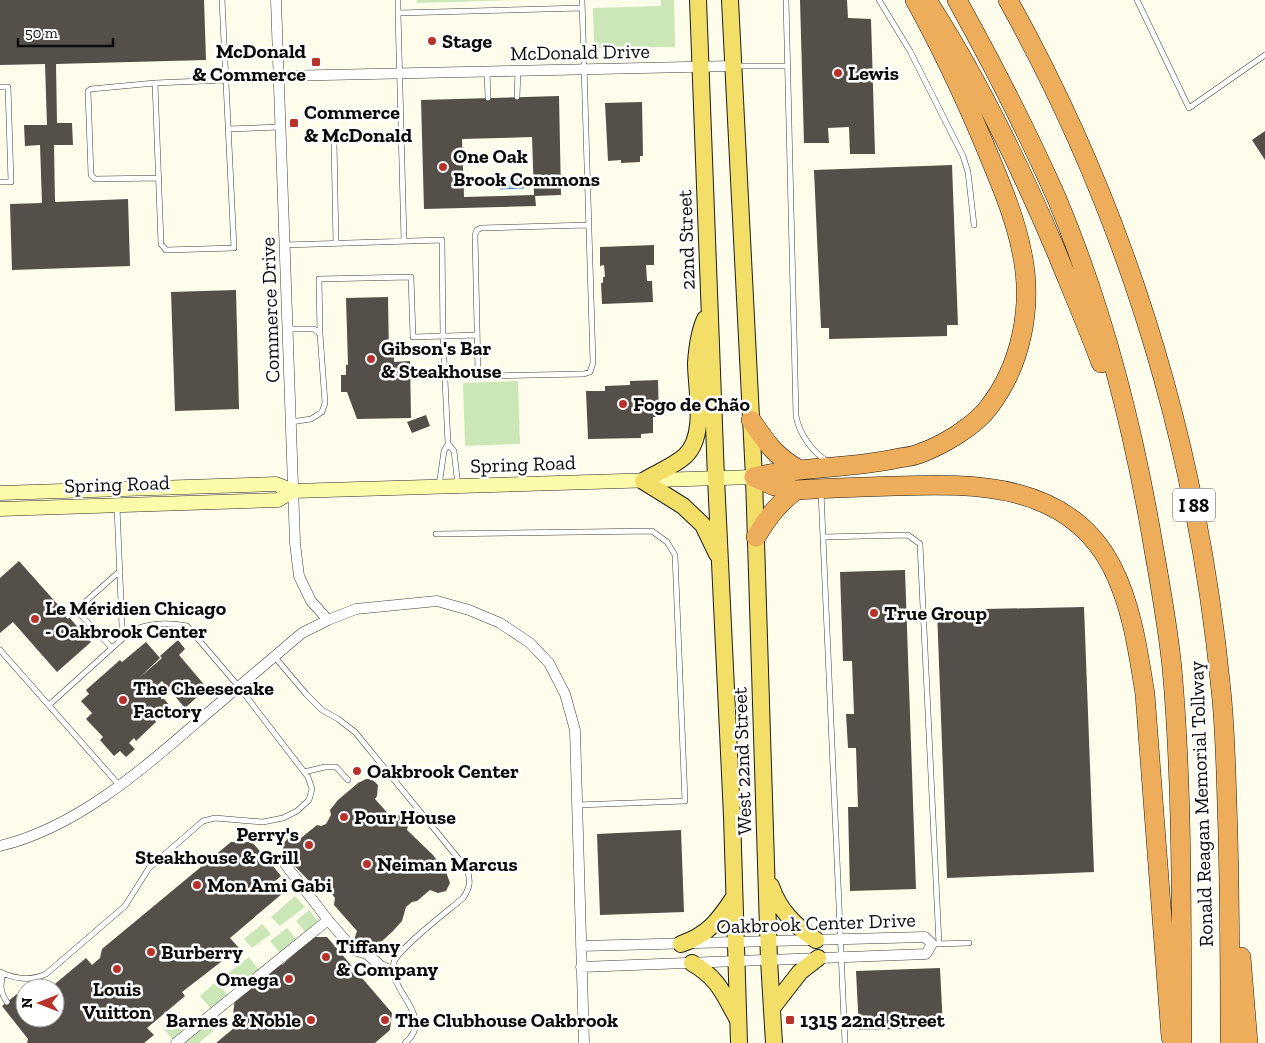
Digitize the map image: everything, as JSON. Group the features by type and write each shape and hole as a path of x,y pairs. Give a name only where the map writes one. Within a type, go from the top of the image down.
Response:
{"highway":[{"path":"754,477 798,469 837,467 886,461 921,453 958,435 988,408 1005,383 1017,352 1025,318 1026,283 1022,253 1015,226 995,171 969,110 945,57 915,0"},
{"name":"Ronald Reagan Memorial Tollway","path":"927,0 951,38 985,100 1026,182 1089,330 1122,423 1149,518"},
{"name":"Ronald Reagan Memorial Tollway","path":"957,0 1023,126 1058,202 1079,257 1116,373 1133,442 1149,518 1166,626 1175,716 1180,818 1182,1043"},
{"name":"Ronald Reagan Memorial Tollway","path":"1008,0 1051,80 1077,135 1129,265 1159,357 1180,439 1202,548 1215,634 1225,746 1230,919 1230,1043"},
{"path":"751,420 769,447 783,461 798,469"},
{"path":"754,477 774,486 796,490 951,485 1008,491 1054,507 1077,522 1092,538 1111,565 1125,599 1141,668 1145,694 1171,1043"},
{"path":"756,537 780,503 796,490"},
{"path":"1225,746 1248,1043"}],"main road":[{"name":"22nd Street","path":"698,0 716,478"},
{"path":"730,0 754,477"},
{"path":"709,310 700,329 696,363 697,433 690,450 684,457 643,481 683,506 703,525 720,560"},
{"name":"West 22nd Street","path":"754,477 774,1043"},
{"name":"West 22nd Street","path":"716,478 732,816 739,1043"},
{"path":"767,876 775,898 783,910 794,924 816,940"},
{"path":"681,944 695,939 709,929 720,918 734,897"},
{"path":"772,1008 800,972 818,958"},
{"path":"692,963 707,972 716,982 738,1022"}],"street":[{"name":"Commerce Drive","path":"276,0 294,491"},
{"name":"McDonald Drive","path":"279,76 732,66"},
{"name":"Spring Road","path":"0,493 276,484 294,491 754,477"},
{"name":"Spring Road","path":"0,509 278,500 294,491"},
{"path":"294,491 295,543 299,576 311,601 328,620"},
{"path":"0,846 24,840 84,810 164,751 302,633 356,609 437,601 469,610 500,623 530,643 549,663 565,694 575,730 584,1043"},
{"path":"285,864 328,920 354,950 367,954 381,966 393,972"},
{"path":"176,1043 328,920"},
{"name":"Oakbrook Center Drive","path":"581,946 925,937 935,944 926,954 581,967"}],"lane":[{"path":"155,83 161,244 166,250 234,248 222,0"},
{"path":"398,0 404,241"},
{"path":"582,0 593,363 590,372 584,374 483,376 478,372 475,235 477,230 481,228 588,225"},
{"path":"786,0 798,424 802,434 821,458 837,467"},
{"path":"879,0 910,52 963,156 968,172 974,225"},
{"path":"1137,0 1189,108 1265,55"},
{"path":"398,13 582,8"},
{"path":"732,66 787,66"},
{"path":"517,97 518,71"},
{"path":"487,72 488,98"},
{"path":"159,178 95,179 91,175 88,91 91,89 155,83 226,80"},
{"path":"0,87 8,87 11,182 0,182"},
{"path":"228,129 280,127"},
{"path":"336,244 334,142 339,137 401,137"},
{"path":"285,245 442,240 443,336 448,444 444,451 439,487"},
{"path":"291,422 311,419 322,412 325,403 320,334 320,279 411,277 413,337 477,335"},
{"path":"288,329 314,329 320,334"},
{"path":"448,444 454,451 458,486"},
{"path":"821,488 846,1043"},
{"path":"117,504 122,626 125,636"},
{"path":"436,534 652,531 667,542 675,555 685,801 577,805"},
{"path":"823,538 908,535 920,544 935,944 969,943"},
{"path":"68,616 120,571"},
{"path":"76,610 112,648"},
{"path":"7,1002 1,994 2,972 26,979 35,979 46,974 125,906 149,868 203,821 215,818 263,822 282,818 297,811 309,800 312,788 304,772 239,687 187,626 163,623 142,626 132,630 49,705"},
{"path":"0,650 119,785"},
{"path":"274,656 322,710 355,732 467,869 470,880 469,888 463,898 408,945 395,961 393,972 397,984 414,1012 413,1032 405,1043"},
{"path":"304,772 325,767 336,767 348,780"}],"green space":[{"path":"417,0 517,0 417,3"},
{"path":"661,0 674,0 675,47 594,48 593,8 661,6"},
{"path":"518,381 520,444 465,446 463,383"},
{"path":"295,896 305,907 280,926 271,917"},
{"path":"309,910 318,921 305,932 296,921"},
{"path":"262,924 271,934 252,948 244,939"},
{"path":"287,928 296,939 280,953 270,941"},
{"path":"249,957 259,970 238,987 227,974"},
{"path":"217,981 228,996 212,1010 200,996"},
{"path":"215,1014 222,1023 199,1043 180,1043"},
{"path":"178,1015 189,1028 174,1041 163,1028"}],"water":[{"path":"524,177 524,188 500,189 500,178"}],"building":[{"path":"0,0 204,0 206,60 56,64 57,123 72,123 73,145 54,145 55,202 128,199 130,266 12,270 10,204 42,203 40,145 25,146 24,125 47,125 45,64 0,65"},
{"name":"Lewis","path":"800,0 847,0 848,18 871,19 875,154 850,154 849,127 828,128 829,143 804,143"},
{"name":"One Oak Brook Commons","path":"559,96 561,195 535,196 536,206 424,209 421,100","holes":["532,137 534,195 464,197 462,139"]},
{"path":"642,102 643,156 640,156 640,162 621,163 621,160 608,161 605,103"},
{"path":"1265,131 1265,160 1252,140"},
{"path":"952,165 958,325 947,325 947,336 829,339 829,328 821,328 814,170"},
{"path":"654,245 654,265 646,265 647,281 652,281 653,302 602,304 601,283 603,283 603,277 605,277 604,265 600,266 600,247"},
{"path":"236,290 239,409 175,411 171,292"},
{"name":"Gibson's Bar & Steakhouse","path":"388,297 389,356 394,356 394,362 410,361 411,418 357,419 347,392 341,392 341,375 346,375 346,365 348,365 346,298"},
{"name":"Fogo de Chão","path":"658,380 659,417 653,417 653,433 641,434 641,438 588,439 586,391 605,391 605,386 630,385 630,381"},
{"path":"426,415 430,426 412,433 407,422"},
{"name":"Le Méridien Chicago - Oakbrook Center","path":"19,561 91,642 57,672 13,622 0,633 0,578"},
{"path":"905,570 916,889 850,891 848,807 858,807 856,748 848,748 846,714 854,714 852,661 843,661 840,572"},
{"path":"1084,607 1094,872 947,878 937,610"},
{"name":"The Cheesecake Factory","path":"178,640 185,649 179,655 207,688 185,708 162,681 146,696 137,686 142,681 135,687 146,698 159,685 165,692 161,699 164,699 170,706 169,711 163,717 158,716 154,719 156,722 136,741 134,738 129,743 135,749 126,757 120,751 114,756 100,740 103,737 86,719 92,713 81,701 89,694 86,690 120,660 122,662 146,642 160,658 139,678 162,658 160,656"},
{"name":"Neiman Marcus","path":"366,779 372,779 378,785 375,799 393,819 398,815 406,816 409,821 407,830 433,855 446,872 450,883 446,891 438,893 430,890 417,901 412,902 406,907 402,921 393,931 368,950 360,949 356,945 354,940 357,931 334,905 335,898 329,890 318,889 311,883 286,857 283,849 283,844 290,836 295,835 301,838 317,825 326,824 331,815 330,810 338,800 358,783"},
{"path":"681,830 684,912 600,915 597,834"},
{"path":"231,842 252,842 264,856 267,853 276,864 273,866 281,876 274,882 283,893 230,938 239,948 182,992 185,996 147,1028 154,1035 144,1043 27,1043 28,1039 19,1028 65,1028 65,978 62,978 86,958 92,965 100,958 102,949"},
{"path":"313,937 327,937 392,1013 390,1030 375,1043 216,1043 240,1023 233,1015 235,998 279,962 282,965"},
{"path":"940,968 943,1028 859,1030 856,971"},
{"path":"15,996 15,1022 2,1006"}],"place":[{"name":"Stage","path":"432,41"},
{"name":"McDonald & Commerce","path":"316,62"},
{"name":"Lewis","path":"838,73"},
{"name":"Commerce & McDonald","path":"294,123"},
{"name":"One Oak Brook Commons","path":"443,167"},
{"name":"Gibson's Bar & Steakhouse","path":"371,359"},
{"name":"Fogo de Chão","path":"623,404"},
{"name":"True Group","path":"874,613"},
{"name":"Le Méridien Chicago - Oakbrook Center","path":"35,619"},
{"name":"The Cheesecake Factory","path":"123,700"},
{"name":"Oakbrook Center","path":"357,771"},
{"name":"Pour House","path":"344,817"},
{"name":"Perry's Steakhouse & Grill","path":"309,845"},
{"name":"Neiman Marcus","path":"367,864"},
{"name":"Mon Ami Gabi","path":"197,885"},
{"name":"Burberry","path":"151,952"},
{"name":"Tiffany & Company","path":"326,957"},
{"name":"Louis Vuitton","path":"117,969"},
{"name":"Omega","path":"289,979"},
{"name":"Barnes & Noble","path":"311,1020"},
{"name":"The Clubhouse Oakbrook","path":"385,1020"},
{"name":"1315 22nd Street","path":"790,1020"}]}
